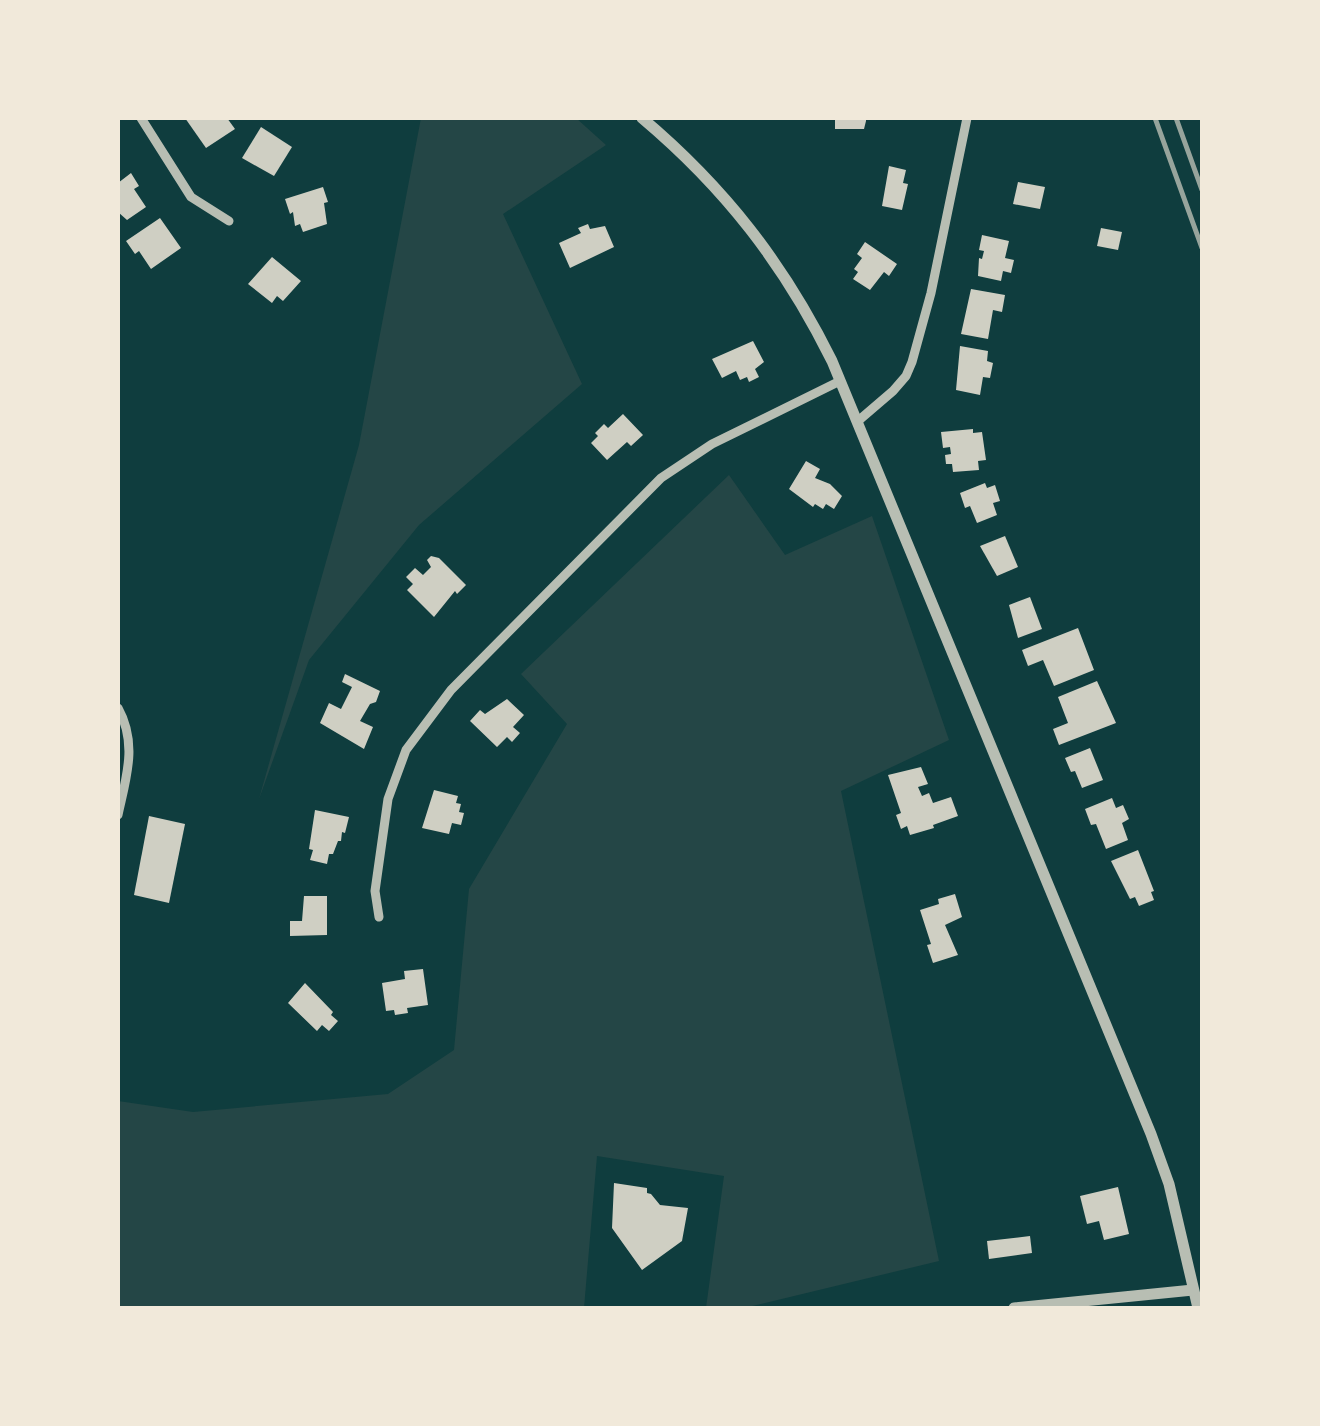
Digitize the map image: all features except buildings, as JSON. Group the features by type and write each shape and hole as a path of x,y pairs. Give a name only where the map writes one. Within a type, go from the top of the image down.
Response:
{"street":[{"path":"141,118 191,197 229,221"},
{"path":"642,118 716,187 766,248 812,321 840,380 1151,1134 1198,1290 1198,1308"},
{"path":"858,421 893,391 912,362 932,294 966,118"},
{"path":"379,917 374,891 388,799 406,750 452,690 661,478 712,444 840,380"},
{"path":"118,708 128,727 130,760 118,815"},
{"path":"1014,1308 1198,1290"}],"shaded area":[{"path":"421,118 576,118 606,145 503,214 582,384 419,525 309,660 259,799 359,445"},
{"path":"729,475 785,555 872,516 949,740 841,791 939,1261 744,1308 706,1308 724,1176 597,1156 584,1308 118,1308 118,1101 193,1112 388,1094 454,1050 469,889 567,724 521,674"}],"railway":[{"path":"1155,118 1202,248"},
{"path":"1176,118 1202,190"}]}
